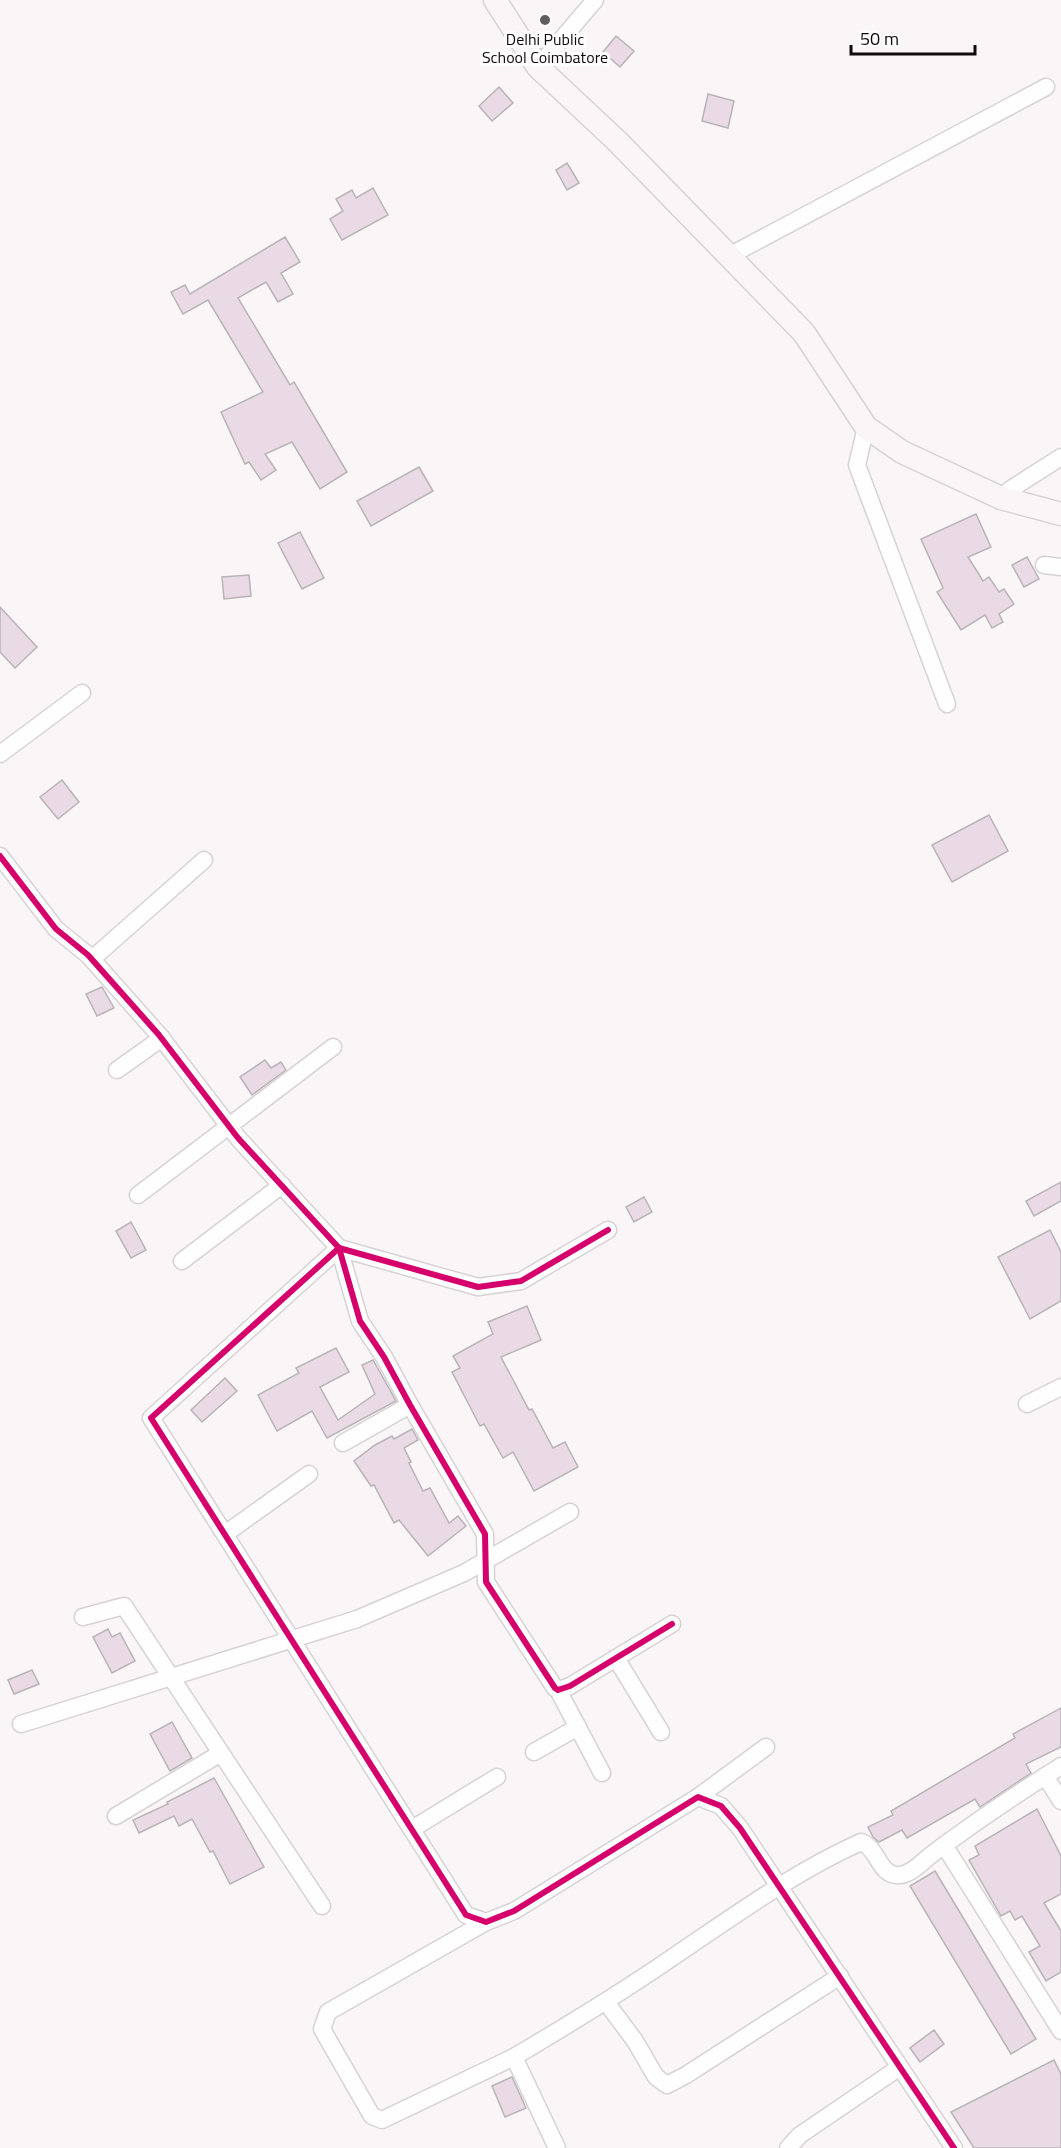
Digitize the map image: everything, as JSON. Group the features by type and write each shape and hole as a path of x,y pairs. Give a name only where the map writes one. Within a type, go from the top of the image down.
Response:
{"main road":[{"path":"495,0 538,67 618,141 804,333 866,427 902,452 1001,498 1061,514"}],"street":[{"path":"538,67 595,0"},
{"path":"729,256 1046,87"},
{"path":"866,427 857,465 947,704"},
{"path":"1001,498 1061,457"},
{"path":"0,754 82,693"},
{"path":"0,856 56,929 92,959 162,1038 230,1126 339,1248 360,1321 384,1357 485,1534 486,1582 527,1647 558,1690 602,1773"},
{"path":"92,959 204,860"},
{"path":"117,1070 162,1038"},
{"path":"138,1195 333,1047"},
{"path":"183,1261 282,1185"},
{"path":"339,1248 478,1287 521,1281 608,1230"},
{"path":"339,1248 151,1418 466,1915 486,1922"},
{"path":"1027,1404 1061,1387"},
{"path":"343,1443 410,1405"},
{"path":"225,1534 309,1474"},
{"path":"21,1724 357,1619 464,1573 570,1512"},
{"path":"84,1617 124,1606 322,1906"},
{"path":"558,1690 570,1686 672,1624"},
{"path":"616,1658 661,1732"},
{"path":"534,1752 578,1727"},
{"path":"766,1747 698,1797 514,1911 486,1922 328,2012 322,2029 372,2116 382,2120 514,2057 606,2002 779,1886 861,1842 868,1844 887,1873 905,1874 1061,1766"},
{"path":"116,1816 221,1753"},
{"path":"1045,1776 1061,1801"},
{"path":"412,1829 497,1777"},
{"path":"698,1797 721,1806 740,1828 954,2148"},
{"path":"944,1845 1061,2031"},
{"path":"606,2002 635,2041 656,2078 667,2085 706,2063 840,1976"},
{"path":"514,2057 557,2148"},
{"path":"791,2147 800,2135 900,2067"}],"building":[{"path":"616,36 634,51 620,67 603,52"},
{"path":"499,87 513,103 492,121 479,106"},
{"path":"708,94 734,101 728,128 702,121"},
{"path":"567,163 579,183 567,190 556,170"},
{"path":"373,188 388,215 342,240 330,219 343,211 336,199 352,190 356,198"},
{"path":"285,237 300,262 281,273 293,294 278,302 266,282 238,298 290,385 294,382 347,472 320,489 292,442 265,454 276,470 261,480 249,462 245,464 221,412 263,392 208,300 183,314 171,292 185,285 190,294"},
{"path":"419,467 433,491 371,526 357,501"},
{"path":"976,514 991,547 968,557 983,581 989,577 999,592 1004,589 1014,604 999,614 1003,622 992,628 985,615 961,630 937,592 943,588 921,539"},
{"path":"300,532 324,578 302,589 278,543"},
{"path":"1027,557 1039,579 1024,587 1012,565"},
{"path":"249,575 251,596 224,599 222,577"},
{"path":"0,607 37,647 15,668 0,652"},
{"path":"62,780 79,802 58,819 40,797"},
{"path":"989,815 1008,851 952,882 932,845"},
{"path":"102,987 114,1008 97,1016 86,994"},
{"path":"265,1060 271,1068 281,1062 286,1070 252,1095 240,1077"},
{"path":"1061,1182 1061,1201 1034,1216 1026,1201"},
{"path":"644,1197 652,1212 634,1222 626,1207"},
{"path":"131,1222 146,1250 131,1258 116,1231"},
{"path":"1050,1230 1061,1252 1061,1301 1030,1319 998,1257"},
{"path":"527,1306 541,1340 501,1357 529,1410 532,1409 553,1448 565,1442 578,1467 534,1491 513,1452 503,1458 484,1424 480,1426 452,1372 460,1368 453,1356 493,1334 488,1322"},
{"path":"336,1348 349,1372 320,1387 338,1420 375,1394 362,1365 373,1360 396,1401 327,1438 312,1411 277,1431 258,1395 299,1373 296,1368"},
{"path":"225,1378 237,1391 202,1422 191,1410"},
{"path":"412,1429 418,1440 404,1448 423,1491 430,1488 449,1523 458,1516 466,1526 428,1556 399,1520 394,1523 374,1485 371,1486 354,1461 375,1445 392,1436 394,1439"},
{"path":"108,1629 112,1637 120,1633 135,1661 112,1673 93,1637"},
{"path":"32,1670 39,1684 14,1694 8,1680"},
{"path":"1061,1708 1061,1747 1026,1764 1031,1773 980,1807 975,1799 907,1838 902,1830 879,1842 873,1837 868,1827 893,1815 891,1811 1015,1738 1013,1734"},
{"path":"172,1722 192,1758 170,1771 150,1734"},
{"path":"214,1778 264,1867 230,1884 213,1851 210,1852 192,1819 179,1826 174,1816 139,1833 133,1820 168,1804 167,1802"},
{"path":"1037,1809 1061,1856 1061,1894 1044,1903 1061,1931 1061,1972 1046,1981 1029,1952 1040,1946 1022,1916 1015,1920 1010,1911 1001,1916 969,1860 979,1855 975,1846"},
{"path":"935,1871 1036,2039 1011,2054 910,1886"},
{"path":"934,2030 944,2044 920,2062 910,2048"},
{"path":"1054,2060 1061,2074 1061,2148 974,2148 951,2112"},
{"path":"512,2077 526,2108 505,2117 492,2086"}],"cycle path":[{"path":"0,856 56,929 88,955 159,1035 238,1138 339,1248 360,1321 384,1357 485,1534 486,1582 555,1688 558,1690 570,1686 672,1624"},
{"path":"608,1230 521,1281 478,1287 339,1248 151,1418 466,1915 486,1922 514,1911 698,1797 721,1806 740,1828 954,2148"}],"place":[{"name":"Delhi Public School Coimbatore","path":"545,20"}]}
